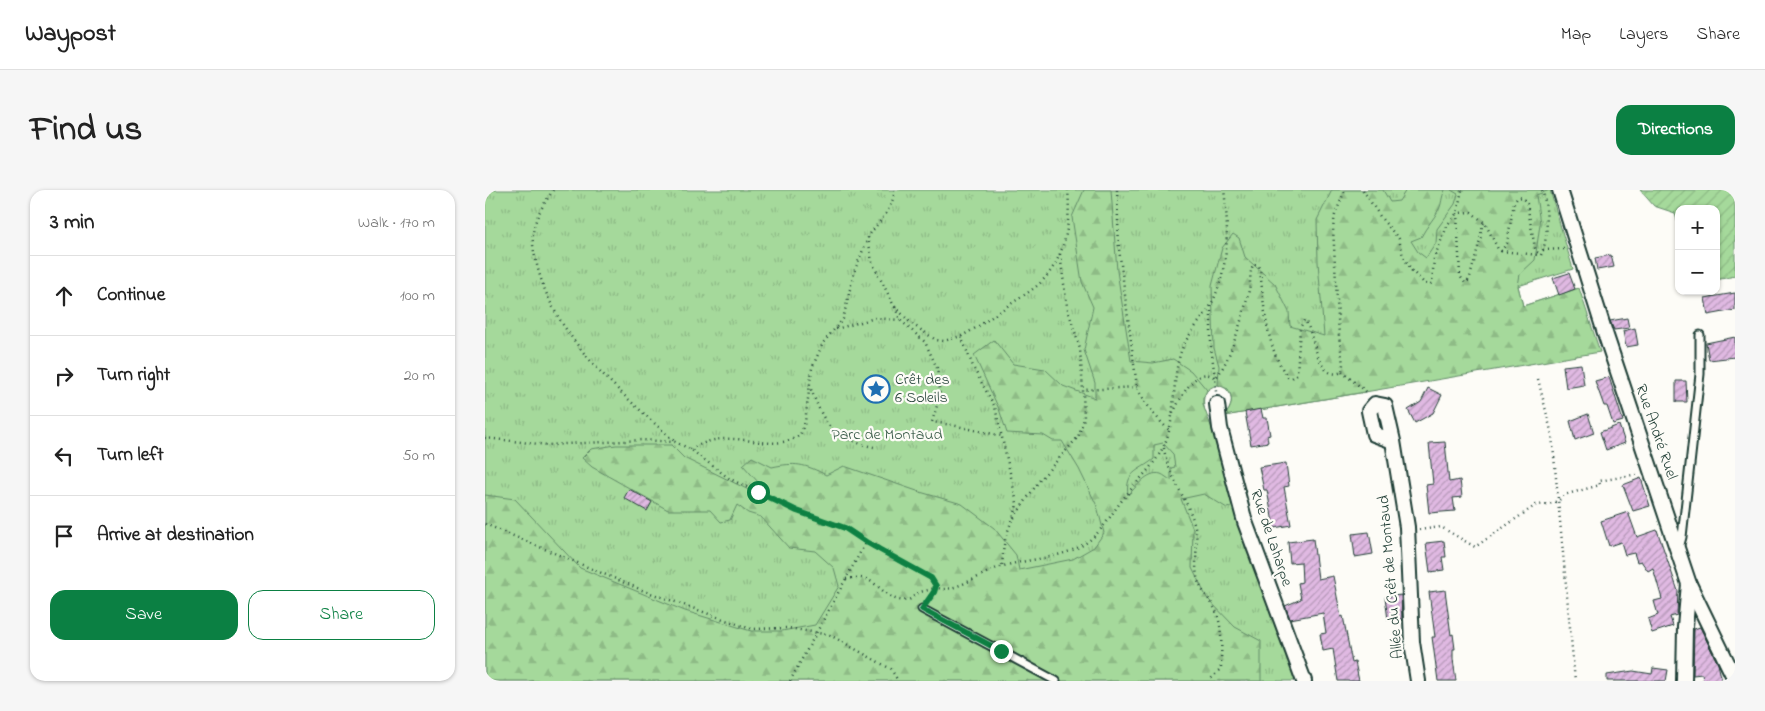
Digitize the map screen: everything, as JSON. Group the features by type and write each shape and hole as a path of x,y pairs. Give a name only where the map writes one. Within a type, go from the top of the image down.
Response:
{"street":[{"name":"Rue André Ruel","path":"1560,190 1605,333 1689,584 1735,679"},
{"name":"Rue de Laharpe","path":"1217,404 1220,428 1245,522 1304,681"},
{"name":"Allée du Crêt de Montaud","path":"1375,404 1385,406 1393,441 1407,531 1412,642 1418,681"},
{"path":"1684,681 1685,627 1689,584"}],"lane":[{"path":"1678,551 1682,537 1700,374 1700,335"},
{"path":"922,609 1056,681"}],"path":[{"path":"553,190 534,226 535,256 541,280 547,296 575,342 608,381 675,442 690,449 730,479 797,511 845,528 866,542 931,578 936,586 943,589 974,579 1002,566 1066,552 1093,539 1106,524 1124,497 1151,468 1164,448 1169,430 1181,351 1211,304 1218,288 1225,255 1227,222 1224,190"},
{"path":"690,449 711,440 722,438 778,444 794,440 800,435 805,422 812,368 818,352 843,319 854,272 869,237 883,220 893,200 895,190"},
{"path":"894,306 912,324 935,340 944,341 961,336 1036,286 1048,274 1060,252 1069,223 1068,190"},
{"path":"1117,190 1119,249 1137,387 1144,400 1169,430"},
{"path":"1342,372 1333,221 1336,209 1345,190"},
{"path":"1363,190 1381,218 1399,239 1405,260 1412,271 1427,285 1433,283 1434,258 1449,224 1457,213 1471,212 1484,223 1498,249 1501,251 1539,255"},
{"path":"1462,190 1457,213 1461,276 1465,282 1470,277 1484,223"},
{"path":"1539,255 1542,254 1543,250 1546,208 1541,190"},
{"path":"1501,251 1507,243 1514,202 1520,197 1527,204 1535,248 1539,255"},
{"path":"869,237 872,262 901,320 925,342 937,368 940,396 932,422 952,424 1002,436"},
{"path":"1543,250 1563,249 1569,254"},
{"path":"1002,566 1006,535 1012,522 1039,481 1078,436 1084,419 1080,349 1067,306 1060,252"},
{"path":"1215,378 1225,365 1242,317 1250,287 1251,269 1254,264 1260,270 1267,330 1282,369 1288,377 1292,378 1297,374 1300,328 1304,320 1308,324 1314,346 1322,364 1329,372 1339,374 1342,372"},
{"path":"1211,304 1211,347 1217,404"},
{"path":"835,330 875,318 901,320"},
{"path":"961,336 974,369 995,407 1017,502 1012,522"},
{"path":"1342,372 1366,392 1375,404"},
{"path":"1172,414 1194,380 1205,374 1215,378"},
{"path":"1538,379 1552,435 1575,681"},
{"path":"809,384 821,412 834,432 861,445 875,447"},
{"path":"1083,390 1137,387"},
{"path":"485,438 549,445 642,440 675,442"},
{"path":"1164,448 1171,470 1182,491 1194,523 1199,582 1218,615 1221,668 1209,681"},
{"path":"1407,531 1441,527 1475,547 1536,505 1549,504 1558,501 1564,495 1600,485 1599,481 1638,474 1636,470 1650,466"},
{"path":"485,524 642,590 751,629 788,628 830,635 891,669 898,681"},
{"path":"790,681 866,542"},
{"path":"846,579 867,580 892,598 901,600 909,600 917,593 931,590 936,586"},
{"path":"922,609 936,586"}],"green space":[{"name":"Parc de Montaud","path":"485,190 1550,190 1573,269 1518,286 1523,306 1579,288 1366,392 1224,416 1228,412 1231,402 1230,394 1227,390 1218,385 1210,388 1205,394 1204,401 1207,418 1218,440 1299,681 485,681"},
{"path":"1084,190 1111,190 1117,271 1131,361 1153,363 1173,359 1191,371 1207,390 1203,399 1203,405 1218,440 1234,506 1227,508 1204,494 1181,499 1193,529 1192,568 1207,598 1235,627 1261,641 1261,681 485,681 485,495 515,499 580,568 685,611 751,631 782,631 815,625 839,586 834,568 815,551 789,548 761,517 748,513 737,505 730,520 721,522 710,510 668,510 592,467 582,458 591,449 616,445 671,445 684,458 767,499 765,490 743,465 752,457 772,467 800,465 812,468 826,475 844,466 962,504 994,528 1016,555 1019,570 1073,559 1094,547 1104,533 1097,506 1079,469 1062,441 1053,441 1043,435 1007,433 999,409 974,355 994,340 1013,364 1045,369 1063,386 1095,398 1095,383 1084,350 1093,307 1082,282 1072,217","holes":["1163,443 1173,454 1175,467 1171,468 1171,480 1156,473 1142,480 1128,495 1131,476 1154,459 1154,445"]},
{"path":"1332,190 1383,190 1390,202 1399,201 1406,190 1445,190 1439,209 1421,237 1411,241 1418,252 1426,258 1436,243 1437,229 1455,204 1458,194 1451,190 1550,190 1536,195 1540,224 1535,260 1520,274 1518,286 1523,306 1579,288 1600,352 1224,416 1229,410 1231,400 1228,389 1218,385 1219,366 1214,348 1212,286 1222,248 1233,234 1239,238 1245,257 1275,284 1289,312 1290,326 1324,336 1318,262 1317,220"},
{"path":"1640,190 1735,190 1735,276 1720,279 1720,205 1675,205 1675,213 1654,206"}],"building":[{"path":"1611,255 1614,267 1597,270 1595,258"},
{"path":"1569,273 1575,289 1559,295 1553,278"},
{"path":"1735,293 1735,310 1708,315 1705,298"},
{"path":"1627,318 1629,328 1614,330 1610,321"},
{"path":"1635,328 1638,345 1626,347 1623,331"},
{"path":"1735,337 1735,357 1709,360 1706,343"},
{"path":"1581,364 1584,385 1566,388 1563,366"},
{"path":"1609,377 1623,421 1613,424 1595,381"},
{"path":"1676,381 1686,381 1687,402 1676,402"},
{"path":"1428,388 1442,395 1433,413 1415,423 1408,410 1421,402"},
{"path":"1261,409 1263,418 1267,418 1270,435 1267,436 1268,442 1251,445 1245,412"},
{"path":"1588,414 1594,433 1575,440 1570,421"},
{"path":"1619,425 1625,443 1606,450 1600,432"},
{"path":"1445,442 1449,482 1460,480 1462,497 1453,498 1455,511 1429,513 1426,485 1433,484 1429,443"},
{"path":"1286,463 1289,486 1284,487 1291,525 1274,528 1267,490 1264,490 1259,467"},
{"path":"1641,478 1650,506 1633,511 1623,485"},
{"path":"629,489 652,502 647,511 624,498"},
{"path":"1628,512 1637,537 1657,530 1678,591 1677,615 1670,617 1673,626 1652,633 1648,619 1658,615 1654,601 1662,599 1653,568 1648,571 1641,561 1637,562 1634,553 1625,555 1621,542 1609,546 1601,521"},
{"path":"1369,532 1373,554 1355,557 1352,534"},
{"path":"1313,539 1318,579 1333,576 1352,663 1355,662 1359,681 1338,681 1333,649 1323,651 1320,634 1326,633 1323,613 1290,619 1285,606 1301,599 1298,583 1302,582 1301,562 1290,563 1288,542"},
{"path":"1444,541 1446,557 1442,557 1444,570 1430,572 1426,543"},
{"path":"1445,590 1451,635 1453,634 1455,649 1453,649 1453,659 1456,681 1438,681 1432,637 1435,637 1429,592"},
{"path":"1401,595 1402,619 1388,620 1385,597"},
{"path":"1700,627 1718,664 1722,681 1703,681 1702,674 1693,675 1694,629"},
{"path":"1653,668 1668,670 1666,681 1607,681 1607,675 1633,671 1652,674"}],"place":[{"name":"Crêt des 6 Soleils","path":"876,389"}],"route":[{"path":"758,492 797,511 845,528 866,542 931,578 936,586 922,609 1001,651"}]}
